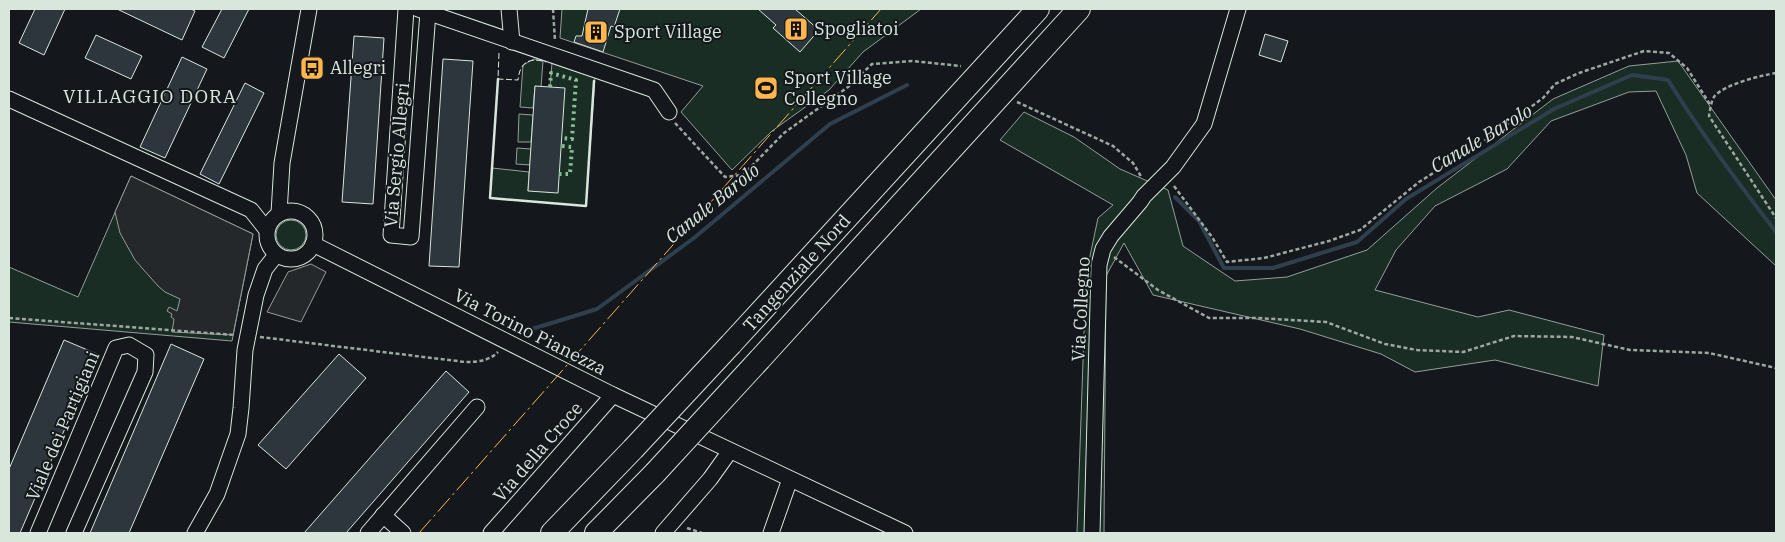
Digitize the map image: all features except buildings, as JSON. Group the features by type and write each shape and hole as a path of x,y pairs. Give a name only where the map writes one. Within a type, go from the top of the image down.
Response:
{"highway":[{"name":"Tangenziale Nord","path":"552,533 731,344 1038,9"},
{"name":"Tangenziale Nord","path":"596,533 655,473 1079,9"}],"street":[{"path":"279,213 282,163 309,9"},
{"name":"Via Sergio Allegri","path":"406,9 391,235 411,237 423,10 461,16 512,42 654,90 669,112"},
{"path":"509,9 512,42"},
{"name":"Via Collegno","path":"1092,533 1097,299 1099,265 1103,249 1111,236 1150,190 1173,167 1204,124 1238,9"},
{"path":"9,99 251,210 266,230"},
{"path":"281,181 296,211"},
{"path":"287,210 296,211 306,215 313,223 314,244 307,253 297,258 286,259 276,255 270,248 266,239 266,230 271,220 279,213 287,210"},
{"name":"Via Torino Pianezza","path":"314,244 730,452"},
{"path":"195,533 217,494 238,434 245,350 256,295 265,269 276,255"},
{"name":"Viale dei Partigiani","path":"38,533 116,348 129,345 146,355 145,372 74,533"},
{"name":"Via della Croce","path":"491,533 613,395"},
{"path":"368,533 478,407"},
{"path":"663,533 710,479 730,452 905,533"},
{"path":"772,533 790,479"},
{"path":"383,516 403,533"}],"path":[{"path":"553,9 556,58"},
{"path":"1163,177 1173,185 1212,237 1227,262 1264,258 1329,241 1360,230 1418,182 1483,142 1543,98 1555,84 1598,66 1644,51 1669,53 1688,68 1711,106"},
{"path":"669,112 678,128 725,177 744,175 784,133 848,87 872,64 912,61 961,66"},
{"path":"1776,73 1762,75 1720,91 1713,98 1709,116 1776,218"},
{"path":"1016,102 1031,107 1113,146 1132,164 1150,190"},
{"path":"1103,249 1158,290 1209,318 1257,318 1326,322 1386,344 1417,350 1463,352 1514,336 1572,337 1630,350 1709,353 1776,368"}],"green space":[{"name":"Sport Village Collegno","path":"562,9 921,9 863,52 829,90 772,131 732,170 681,112 703,86 560,38"},
{"path":"534,59 543,61 541,87 535,86 533,108 520,107 523,65"},
{"path":"1678,61 1776,200 1776,266 1697,193 1686,155 1656,91 1629,92 1551,121 1507,169 1435,206 1396,250 1375,290 1478,317 1509,310 1604,335 1598,386 1495,360 1415,372 1381,354 1300,329 1153,295 1124,243 1106,276 1104,533 1077,533 1086,275 1098,218 1113,205 1000,140 1024,112 1074,137 1120,169 1168,190 1183,246 1235,281 1287,277 1367,250 1437,188 1553,99 1629,66"},
{"path":"552,63 595,77 586,206 490,198 492,168 529,172 528,191 550,87"},
{"path":"519,114 533,115 531,142 518,142"},
{"path":"517,148 531,149 530,165 516,164"},
{"path":"131,176 253,234 232,341 9,322 9,267 78,297"},
{"path":"291,220 302,224 306,235 302,246 291,250 280,246 276,235 280,224"}],"shaded area":[{"path":"131,176 253,234 233,335 172,332 174,319 171,317 172,314 167,311 169,307 177,311 180,299 165,292 158,286 135,260 120,233 115,212"},
{"path":"311,264 326,272 301,322 267,312 288,272"}],"waterway":[{"name":"Canale Barolo","path":"1175,197 1199,221 1224,268 1273,268 1357,242 1406,199 1554,109 1632,75 1668,80 1720,158 1776,232"},
{"name":"Canale Barolo","path":"529,330 597,309 694,238 830,124 907,85"}],"hedge":[{"path":"550,87 551,73 576,80 572,139 561,138"},
{"path":"559,174 570,174 572,147 561,146"}],"fence":[{"path":"499,53 498,79 518,80 521,69 526,62 535,60 546,62"}],"wall":[{"path":"498,79 490,198 586,206 594,81"}],"power":[{"path":"419,533 881,9"}],"place":[{"name":"Spogliatoi","path":"796,29"},
{"name":"Sport Village","path":"596,32"},
{"name":"Allegri","path":"312,68"},
{"name":"Sport Village Collegno","path":"766,88"}],"district":[{"name":"VILLAGGIO DORA","path":"150,96"}]}
